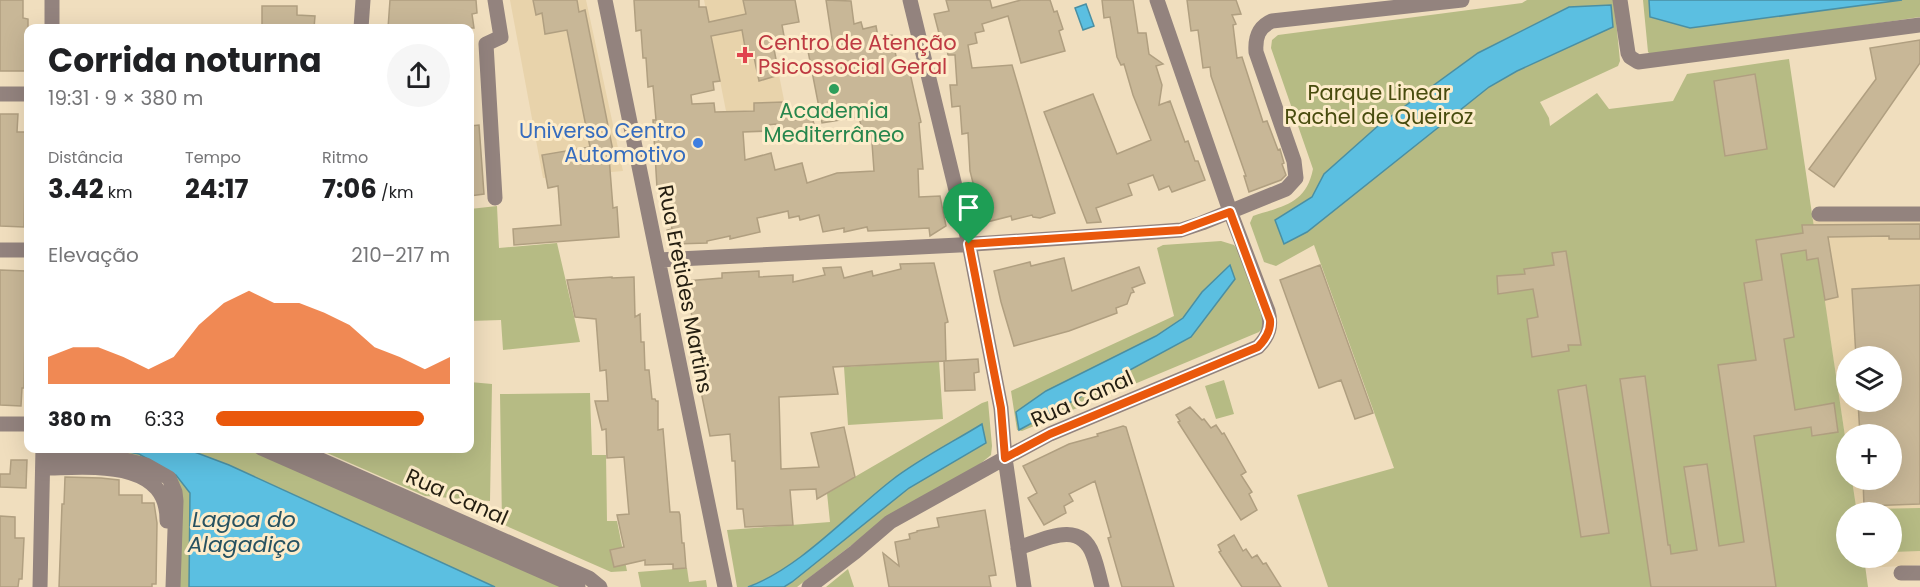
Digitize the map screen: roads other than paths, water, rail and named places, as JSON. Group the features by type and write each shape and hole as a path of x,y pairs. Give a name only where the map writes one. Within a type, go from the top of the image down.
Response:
{"street":[{"path":"52,0 52,24"},
{"path":"361,24 363,0"},
{"path":"495,0 501,37 486,44 495,198"},
{"name":"Rua Eretides Martins","path":"604,0 724,587"},
{"path":"910,0 969,244 1001,408 1005,458 1024,587"},
{"path":"1157,0 1230,212"},
{"path":"658,260 969,244 1181,230 1286,189 1296,178 1294,161 1256,52 1256,36 1266,24 1272,21 1462,0"},
{"path":"1620,0 1628,52 1630,57 1638,62 1920,25"},
{"path":"0,93 24,94"},
{"name":"Rua Canal","path":"809,587 890,522 1005,458 1050,434 1258,347 1265,340 1271,325 1268,311 1230,212"},
{"path":"1819,214 1920,214"},
{"path":"0,250 24,250"},
{"path":"0,424 24,424"},
{"path":"39,587 43,453"},
{"path":"56,453 56,458 121,459 146,465 169,478 176,492 173,587"},
{"path":"272,453 578,587"},
{"name":"Rua Canal","path":"305,453 589,578 600,587"},
{"path":"43,468 108,468 139,474 156,488 164,497 167,508 165,587"},
{"path":"1018,548 1057,536 1069,534 1079,536 1086,542 1092,553 1102,587"},
{"path":"1901,573 1920,573"}],"water":[{"path":"1649,0 1902,0 1690,28 1650,17"},
{"path":"1086,4 1094,26 1083,30 1075,8"},
{"path":"1611,5 1613,27 1517,71 1489,87 1307,232 1284,244 1275,220 1312,197 1324,174 1379,125 1478,53 1569,7"},
{"path":"1230,265 1235,279 1191,337 1019,430 1016,412 1046,391 1156,336 1183,318 1202,292"},
{"path":"982,424 986,443 909,488 792,582 784,587 748,587 805,554 902,472"},
{"name":"Lagoa do Alagadiço","path":"134,453 197,453 229,465 495,587 189,587 190,493 176,475"}],"place":[{"name":"Centro de Atenção Psicossocial Geral","path":"745,55"},
{"name":"Academia Mediterrâneo","path":"834,89"},
{"name":"Universo Centro Automotivo","path":"698,143"}],"park label":[{"name":"Parque Linear Rachel de Queiroz","path":"1379,105"}]}
